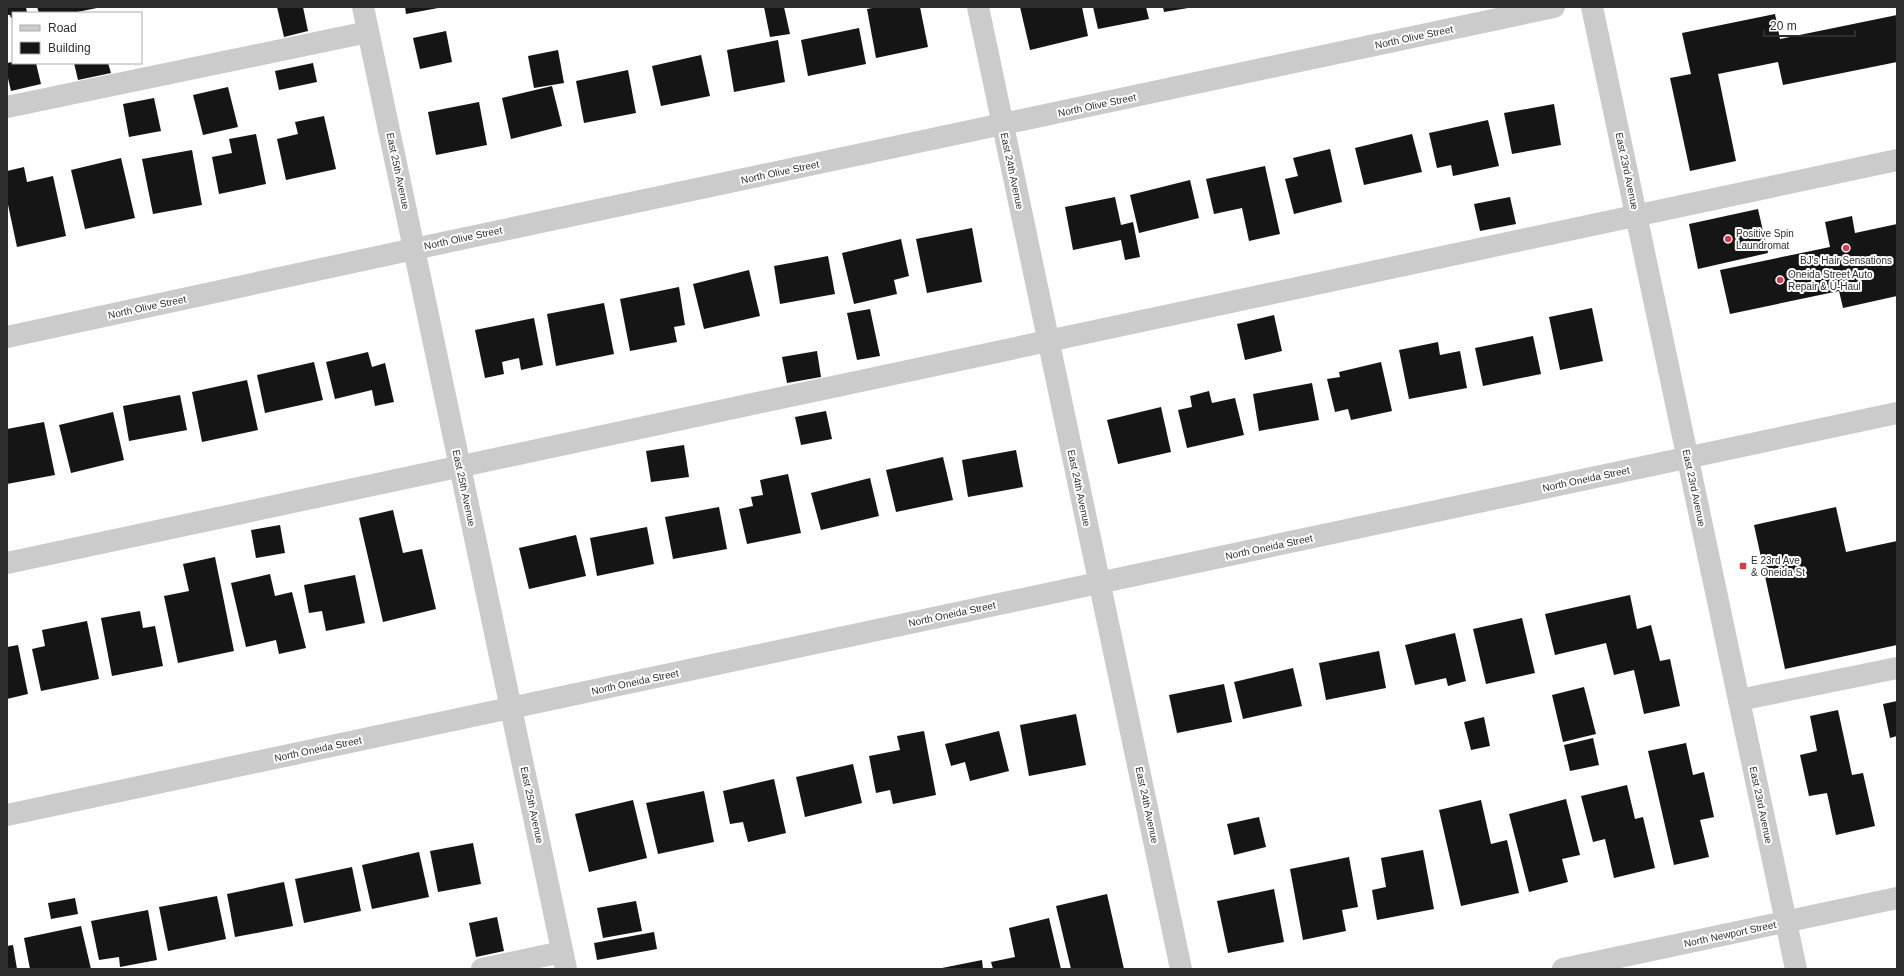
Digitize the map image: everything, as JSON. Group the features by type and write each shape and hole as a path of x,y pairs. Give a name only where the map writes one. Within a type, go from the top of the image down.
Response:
{"street":[{"name":"East 25th Avenue","path":"363,7 564,960"},
{"name":"East 24th Avenue","path":"978,7 1181,969"},
{"name":"North Olive Street","path":"7,337 414,248 1003,125 1554,7"},
{"name":"East 23rd Avenue","path":"1592,7 1796,969"},
{"path":"7,107 368,32"},
{"path":"7,563 1897,160"},
{"name":"North Oneida Street","path":"7,815 1897,413"},
{"path":"1739,700 1897,668"},
{"name":"North Newport Street","path":"1563,969 1897,898"},
{"path":"482,969 564,960"}],"building":[{"path":"7,7 26,7 27,12 12,12 12,18 10,15 7,15"},
{"path":"37,7 97,7 77,12 39,12"},
{"path":"277,7 303,7 308,31 284,37"},
{"path":"405,7 438,7 438,8 406,14"},
{"path":"764,7 784,7 790,34 770,37"},
{"path":"877,7 920,7 928,47 876,58 867,9"},
{"path":"1020,7 1082,7 1088,36 1030,50"},
{"path":"1093,7 1146,7 1149,19 1098,29"},
{"path":"1163,7 1188,7 1188,8 1164,12"},
{"path":"1775,14 1780,39 1897,15 1897,62 1783,85 1778,62 1718,74 1736,161 1690,171 1670,78 1691,74 1682,33"},
{"path":"859,28 866,64 808,76 801,40"},
{"path":"446,31 452,62 420,69 413,38"},
{"path":"778,40 785,82 734,92 727,50"},
{"path":"558,50 564,83 534,88 528,56"},
{"path":"701,55 710,96 661,106 652,66"},
{"path":"7,63 36,64 41,84 11,91 7,74"},
{"path":"313,63 317,82 279,90 275,71"},
{"path":"74,64 108,64 111,73 78,80"},
{"path":"628,70 636,113 584,123 576,81"},
{"path":"552,86 562,126 511,139 502,98"},
{"path":"228,87 238,127 203,135 193,95"},
{"path":"154,98 161,131 129,137 123,104"},
{"path":"479,102 487,145 436,155 428,112"},
{"path":"1554,104 1561,145 1512,154 1504,113"},
{"path":"324,116 336,169 286,180 277,139 298,134 295,122"},
{"path":"1488,120 1499,166 1453,176 1451,165 1437,168 1429,133"},
{"path":"256,134 266,184 219,194 212,157 232,153 229,139"},
{"path":"1412,134 1422,172 1364,185 1355,148"},
{"path":"1330,149 1342,202 1294,214 1285,179 1298,176 1293,158"},
{"path":"192,150 202,205 153,214 142,159"},
{"path":"121,158 135,218 85,229 71,170"},
{"path":"1265,166 1280,234 1249,241 1242,208 1214,214 1206,179"},
{"path":"24,167 27,182 53,176 66,236 17,247 7,200 7,171"},
{"path":"1190,180 1199,218 1139,233 1130,195"},
{"path":"1115,197 1121,225 1133,222 1140,257 1125,260 1121,240 1073,250 1065,207"},
{"path":"1510,197 1516,224 1480,231 1474,204"},
{"name":"Positive Spin Laundromat","path":"1758,209 1768,253 1698,269 1689,224"},
{"path":"1852,216 1855,233 1897,224 1897,296 1843,308 1839,291 1730,314 1720,270 1830,247 1825,222"},
{"path":"972,228 982,282 927,293 916,239"},
{"path":"901,239 909,276 894,280 897,294 854,304 842,253"},
{"path":"828,256 835,294 780,304 774,266"},
{"path":"749,270 760,316 704,329 693,284"},
{"path":"679,287 685,325 674,327 677,342 630,351 620,299"},
{"path":"604,303 614,354 556,366 547,314"},
{"path":"1592,308 1603,361 1560,370 1549,317"},
{"path":"870,309 880,356 857,360 847,313"},
{"path":"1274,315 1282,351 1245,360 1237,324"},
{"path":"534,318 543,365 521,370 519,358 502,362 504,374 485,378 475,330"},
{"path":"1533,336 1541,374 1483,386 1475,348"},
{"path":"1438,342 1440,355 1460,351 1467,388 1409,399 1399,350"},
{"path":"817,351 821,377 787,383 782,357"},
{"path":"368,352 372,367 385,363 394,402 375,406 372,390 335,399 326,362"},
{"path":"314,362 323,400 265,413 257,375"},
{"path":"1381,362 1392,411 1351,420 1348,409 1335,412 1327,379 1340,377 1339,372"},
{"path":"247,380 258,430 202,442 192,392"},
{"path":"1312,383 1319,420 1259,431 1253,394"},
{"path":"1209,391 1212,403 1235,398 1244,435 1187,448 1178,410 1192,407 1190,396"},
{"path":"180,395 187,430 129,441 123,406"},
{"path":"1161,407 1171,452 1118,464 1107,420"},
{"path":"826,411 832,439 801,445 795,417"},
{"path":"113,412 124,460 71,473 59,425"},
{"path":"44,422 55,475 7,484 7,429"},
{"path":"684,445 689,477 651,482 646,451"},
{"path":"1016,450 1023,487 968,497 962,460"},
{"path":"943,457 953,500 896,512 886,470"},
{"path":"788,474 801,533 747,544 739,509 753,506 751,497 763,495 760,480"},
{"path":"870,478 879,516 821,530 811,493"},
{"path":"719,507 727,549 673,559 665,517"},
{"path":"1836,507 1846,552 1897,541 1897,645 1785,669 1754,525"},
{"path":"393,510 403,553 422,549 436,609 383,622 359,518"},
{"path":"280,525 285,553 256,558 251,530"},
{"path":"647,527 654,564 597,576 590,538"},
{"path":"576,535 586,576 529,589 519,548"},
{"path":"215,557 234,651 178,663 164,596 189,591 183,564"},
{"path":"270,574 275,596 292,592 306,648 279,654 276,640 246,647 231,583"},
{"path":"355,575 365,623 326,631 322,611 309,613 304,585"},
{"path":"1630,595 1637,629 1651,625 1660,661 1670,659 1680,706 1644,714 1634,670 1614,675 1606,643 1555,655 1545,614"},
{"path":"140,611 143,628 155,626 163,666 112,676 101,618"},
{"path":"1522,618 1535,673 1486,684 1473,629"},
{"path":"87,621 99,679 41,691 32,649 45,646 42,630"},
{"path":"1455,633 1466,681 1448,686 1446,678 1415,685 1405,645"},
{"path":"18,645 28,694 7,699 7,647"},
{"path":"1379,651 1386,688 1326,700 1319,663"},
{"path":"1293,668 1302,706 1243,719 1234,682"},
{"path":"1224,684 1232,722 1177,733 1169,695"},
{"path":"1584,687 1596,734 1563,742 1552,695"},
{"path":"1897,701 1897,736 1890,738 1883,704"},
{"path":"1838,710 1852,775 1863,773 1875,826 1836,835 1827,793 1809,796 1800,755 1817,751 1810,716"},
{"path":"1076,714 1086,765 1029,776 1020,725"},
{"path":"1484,717 1490,746 1471,750 1464,722"},
{"path":"924,731 936,795 893,804 890,790 876,793 869,756 900,750 897,736"},
{"path":"999,731 1009,771 970,781 965,762 951,766 945,744"},
{"path":"1593,738 1599,765 1570,771 1564,745"},
{"path":"1686,743 1693,775 1704,772 1714,817 1700,820 1709,857 1674,865 1648,751"},
{"path":"853,764 862,803 805,817 796,777"},
{"path":"774,779 786,833 748,842 743,822 730,824 723,791"},
{"path":"1627,785 1635,819 1643,817 1655,868 1614,878 1605,839 1593,842 1581,796"},
{"path":"704,791 714,842 658,854 646,803"},
{"path":"1566,799 1580,855 1562,859 1568,882 1529,892 1509,814"},
{"path":"633,800 647,858 589,872 575,814"},
{"path":"1481,800 1491,844 1507,840 1519,893 1461,906 1439,810"},
{"path":"1259,817 1266,847 1234,855 1227,824"},
{"path":"473,843 481,884 438,892 430,851"},
{"path":"1423,850 1434,909 1377,920 1372,890 1386,887 1381,858"},
{"path":"419,852 429,897 372,909 362,865"},
{"path":"1349,857 1358,907 1342,910 1346,931 1303,940 1290,869"},
{"path":"352,867 361,911 304,923 295,879"},
{"path":"284,882 293,926 235,937 227,894"},
{"path":"1274,889 1284,942 1228,953 1217,901"},
{"path":"1107,894 1124,969 1071,969 1056,906"},
{"path":"217,896 226,939 168,951 159,907"},
{"path":"75,898 78,914 51,919 48,903"},
{"path":"636,901 642,931 603,938 597,908"},
{"path":"148,910 157,960 120,967 119,957 99,960 91,921"},
{"path":"497,917 504,951 476,957 469,923"},
{"path":"1049,918 1061,969 993,969 991,962 1015,957 1009,928"},
{"path":"81,926 91,969 30,969 24,938"},
{"path":"654,932 657,949 597,960 594,943"},
{"path":"13,945 17,969 7,969 7,946"},
{"path":"982,960 983,969 942,969 942,968"}],"place":[{"name":"Positive Spin Laundromat","path":"1728,239"},
{"name":"BJ's Hair Sensations","path":"1846,248"},
{"name":"Oneida Street Auto Repair & U-Haul","path":"1780,280"},
{"name":"E 23rd Ave & Oneida St","path":"1743,566"}]}
